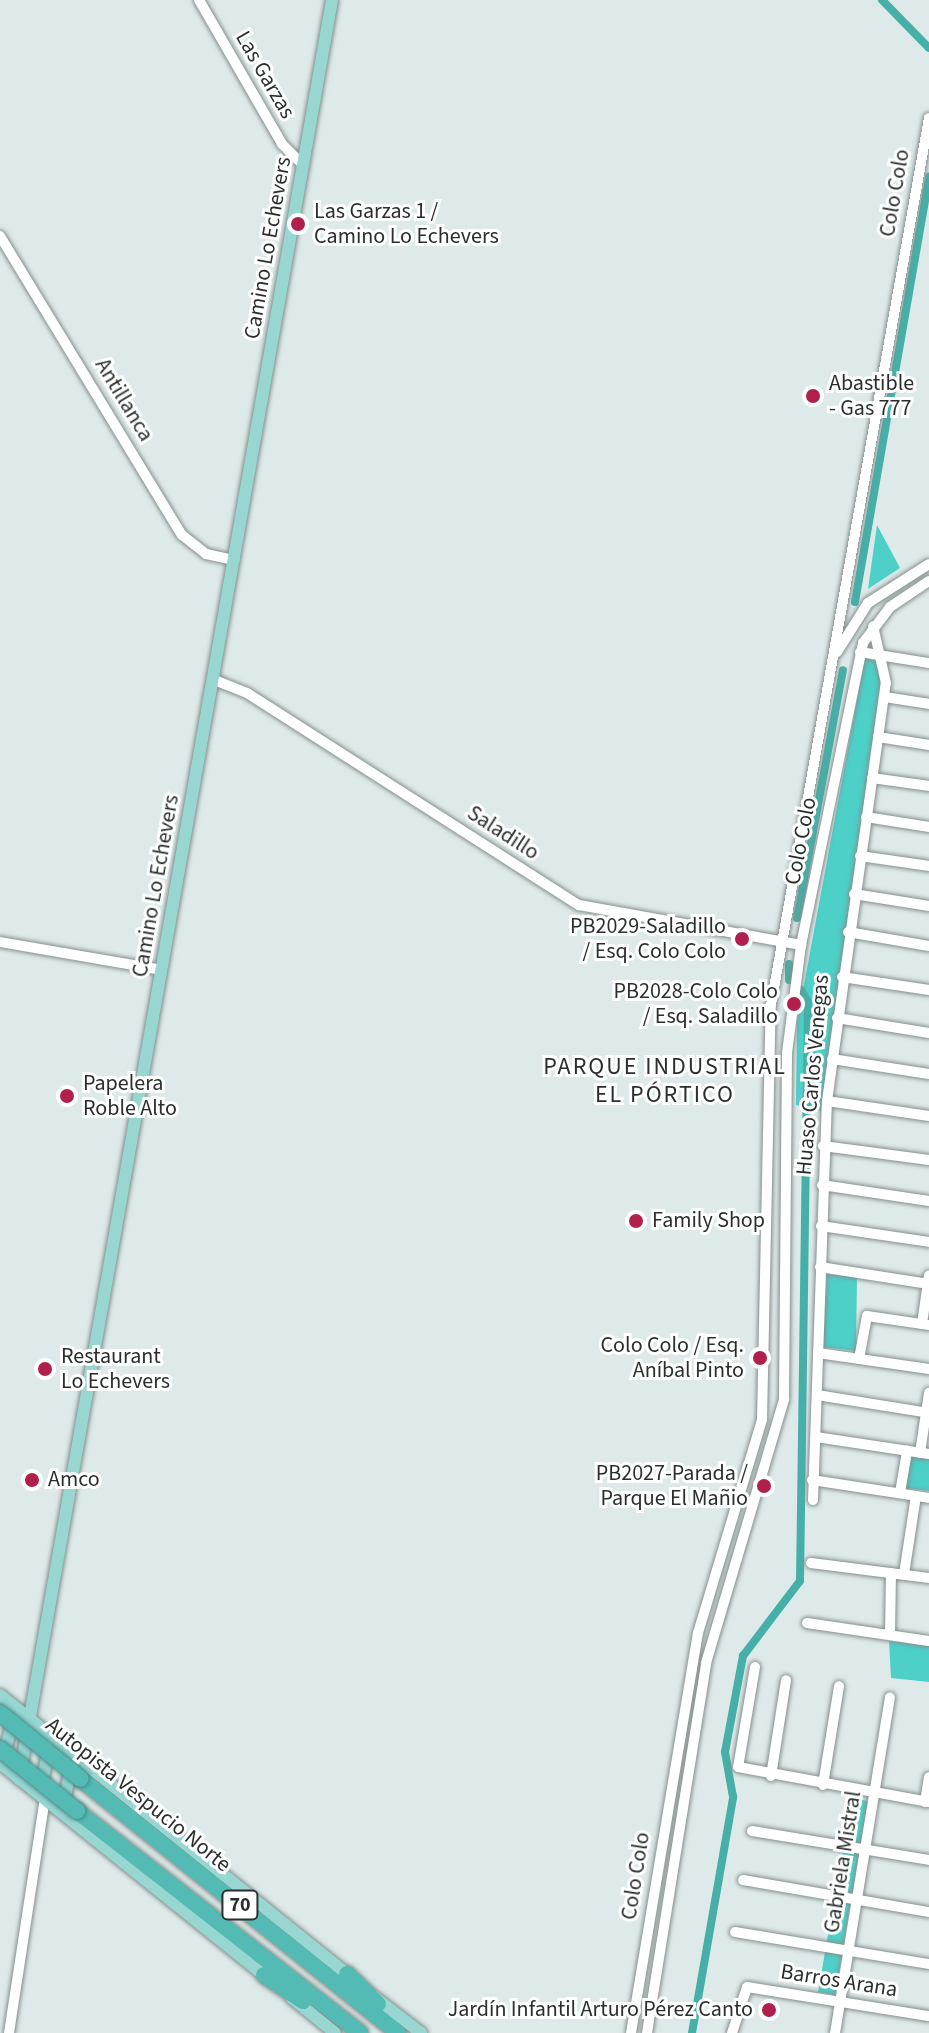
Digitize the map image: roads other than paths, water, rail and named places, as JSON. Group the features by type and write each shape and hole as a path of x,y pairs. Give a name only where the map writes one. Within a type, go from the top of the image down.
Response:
{"highway":[{"name":"Autopista Vespucio Norte","path":"7,1710 81,1779 400,2033"},
{"name":"70","path":"0,1759 360,2033"},
{"path":"347,1974 400,2033"},
{"path":"264,1975 354,2033"}],"main road":[{"name":"Camino Lo Echevers","path":"19,1779 332,0"},
{"path":"0,1695 7,1710 0,1759 19,1779 70,1813 335,2033"},
{"path":"7,1710 33,1695"},
{"path":"7,1710 29,1719 421,2033"},
{"path":"42,1797 51,1737"},
{"path":"70,1813 74,1756"}],"street":[{"name":"Las Garzas","path":"199,0 282,144 303,165"},
{"name":"Colo Colo","path":"631,2033 681,1725 725,1545 765,1402 765,1141 781,942 929,118"},
{"name":"Antillanca","path":"0,236 182,535 206,554 234,560"},
{"name":"Colo Colo","path":"830,669 860,612 924,567"},
{"path":"924,567 928,585"},
{"name":"Colo Colo","path":"647,2033 715,1626 745,1536 784,1399 785,1141 801,945 860,652 873,626 928,585"},
{"path":"841,606 860,612"},
{"name":"Huaso Carlos Venegas","path":"813,1500 823,1146 827,1101 848,932 885,697 883,657 873,626"},
{"path":"860,652 929,663"},
{"name":"Saladillo","path":"212,679 253,696 579,905 801,945"},
{"path":"885,697 929,704"},
{"path":"878,737 929,745"},
{"path":"872,778 929,786"},
{"path":"866,817 929,827"},
{"path":"860,856 929,866"},
{"path":"854,894 929,906"},
{"path":"848,932 929,946"},
{"path":"0,942 162,970"},
{"path":"842,977 929,990"},
{"path":"837,1018 929,1033"},
{"path":"832,1059 929,1074"},
{"path":"827,1101 929,1116"},
{"path":"765,1141 785,1141"},
{"path":"823,1146 929,1160"},
{"path":"765,1157 785,1156"},
{"path":"822,1185 929,1201"},
{"path":"821,1226 929,1242"},
{"path":"820,1267 929,1281 925,1325 867,1316 859,1359"},
{"path":"818,1353 929,1369"},
{"path":"816,1437 924,1454 929,1393"},
{"path":"817,1395 928,1413"},
{"path":"900,1493 907,1451"},
{"path":"812,1480 929,1498"},
{"path":"904,1574 916,1496"},
{"path":"729,1531 745,1536"},
{"path":"725,1545 740,1549"},
{"path":"811,1563 929,1578"},
{"path":"890,1635 891,1573"},
{"path":"807,1623 929,1641"},
{"path":"755,1667 738,1767 771,1776 927,1802 929,1777"},
{"path":"771,1776 786,1680"},
{"path":"823,1785 839,1686"},
{"name":"Gabriela Mistral","path":"835,2033 890,1697"},
{"path":"681,1725 695,1737"},
{"path":"9,2033 42,1825 42,1797"},
{"path":"42,1825 70,1813"},
{"path":"752,1831 929,1860"},
{"path":"743,1880 929,1912"},
{"path":"735,1932 929,1964"},
{"path":"645,1944 661,1947"},
{"name":"Barros Arana","path":"732,2033 742,1989 929,2016"}],"waterway":[{"path":"882,0 929,48"},
{"path":"855,602 929,176"},
{"path":"797,918 843,670"},
{"path":"789,964 789,980"},
{"path":"692,2033 733,1797 725,1752 743,1656 800,1581 808,1002 801,990"}],"place":[{"name":"Las Garzas 1 / Camino Lo Echevers","path":"298,224"},
{"name":"Abastible - Gas 777","path":"813,396"},
{"name":"PB2029-Saladillo / Esq. Colo Colo","path":"742,939"},
{"name":"PB2028-Colo Colo / Esq. Saladillo","path":"794,1004"},
{"name":"Papelera Roble Alto","path":"67,1096"},
{"name":"Family Shop","path":"636,1221"},
{"name":"Colo Colo / Esq. Aníbal Pinto","path":"760,1358"},
{"name":"Restaurant Lo Echevers","path":"45,1369"},
{"name":"Amco","path":"32,1480"},
{"name":"PB2027-Parada / Parque El Mañio","path":"764,1486"},
{"name":"Jardín Infantil Arturo Pérez Canto","path":"769,2010"}],"district":[{"name":"PARQUE INDUSTRIAL EL PÓRTICO","path":"665,1081"}]}
